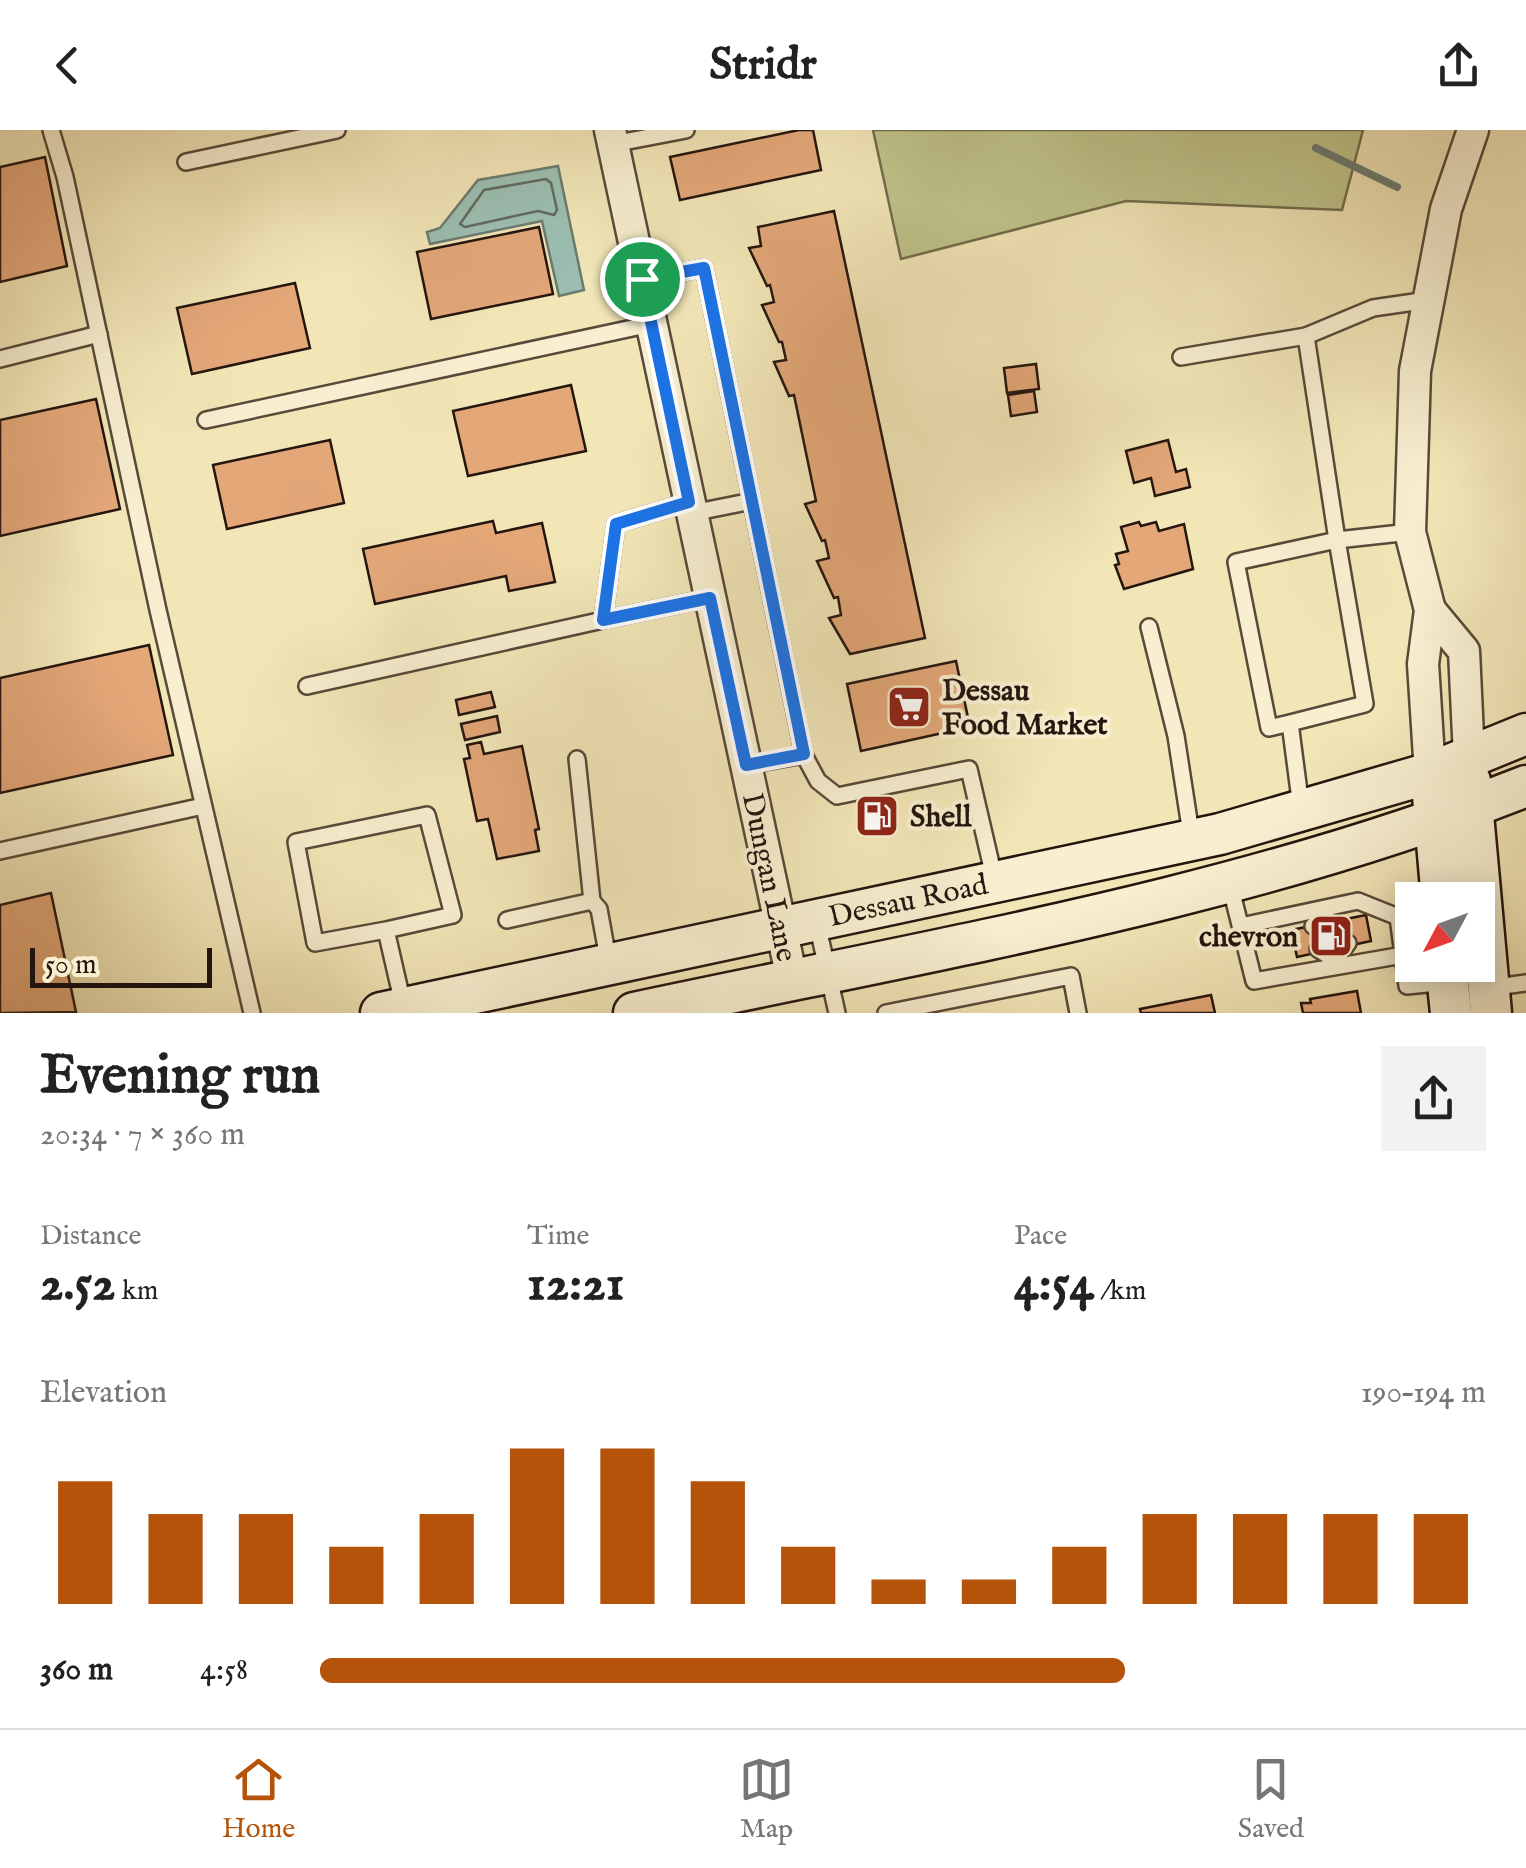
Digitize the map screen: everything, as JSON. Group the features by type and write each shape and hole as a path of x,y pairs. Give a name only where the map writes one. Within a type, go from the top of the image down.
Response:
{"main road":[{"name":"Dessau Road","path":"392,1011 1192,840 1430,773 1526,734"},
{"path":"1445,882 1454,814 1469,757"},
{"path":"1430,773 1454,814 1502,995"},
{"name":"Dessau Road","path":"634,1013 1230,884 1454,814 1526,786"}],"street":[{"path":"1430,773 1423,664 1430,610 1410,532 1415,370 1446,209 1473,130"},
{"name":"Dungan Lane","path":"612,137 746,765 798,923 810,975"},
{"path":"1430,610 1464,652 1469,757"}],"lane":[{"path":"51,130 65,176 252,1013"},
{"path":"186,162 336,130"},
{"path":"612,137 686,130"},
{"path":"642,279 704,268 804,754 818,780 837,796 970,769 995,882"},
{"path":"1181,357 1306,336 1372,308 1428,300"},
{"path":"206,420 651,324"},
{"path":"0,359 99,334"},
{"path":"1306,336 1337,540 1365,704 1268,728 1236,562 1337,540 1410,532"},
{"path":"603,620 616,524 690,507 752,501"},
{"path":"1326,586 1344,581"},
{"path":"308,686 710,598"},
{"path":"1244,607 1262,602"},
{"path":"1332,623 1352,618"},
{"path":"1149,626 1176,736 1192,840"},
{"path":"1252,643 1270,638"},
{"path":"1342,662 1359,658"},
{"path":"1259,680 1278,676"},
{"path":"1290,724 1302,811"},
{"path":"746,765 804,754"},
{"path":"576,759 592,901 599,909 608,964"},
{"path":"0,850 203,806"},
{"path":"427,816 452,915 386,930 315,943 296,842 427,816"},
{"path":"1230,884 1254,980 1335,963 1395,957"},
{"path":"507,920 592,901"},
{"path":"1313,926 1358,902 1395,916"},
{"path":"1240,926 1332,913"},
{"path":"386,930 392,1011"},
{"path":"1335,963 1348,942"},
{"path":"1318,949 1335,963"},
{"path":"810,975 837,1013"},
{"path":"886,1013 1071,976 1078,1013"},
{"path":"1406,982 1407,986 1448,987"}],"green space":[{"path":"873,130 1363,130 1342,210 1126,201 901,259"}],"water":[{"path":"558,166 584,290 559,296 542,221 430,244 427,232 440,228 478,180"}],"building":[{"path":"813,130 821,170 680,200 670,157"},
{"path":"45,157 67,266 0,282 0,167"},
{"path":"834,211 925,638 850,654 829,618 841,615 838,597 834,598 817,561 829,558 825,540 822,541 805,504 816,501 794,395 789,396 774,362 786,360 782,342 762,305 774,302 770,285 767,286 749,248 761,246 758,227"},
{"path":"539,227 553,294 431,319 417,252"},
{"path":"295,283 310,348 192,374 177,308"},
{"path":"1036,364 1039,389 1007,393 1004,368"},
{"path":"571,385 586,451 468,476 453,411"},
{"path":"1034,391 1037,412 1011,416 1008,395"},
{"path":"96,399 120,509 0,536 0,420"},
{"path":"330,440 344,503 227,529 213,465"},
{"path":"1168,440 1176,472 1186,469 1190,487 1155,496 1151,478 1134,483 1126,451"},
{"path":"493,521 496,533 542,523 555,582 509,591 506,576 375,604 363,549"},
{"path":"1139,522 1141,526 1156,522 1159,531 1184,524 1193,569 1124,589 1115,565 1119,564 1116,554 1128,551 1121,527"},
{"path":"149,645 173,755 0,793 0,678"},
{"name":"Dessau Food Market","path":"956,661 970,727 861,751 847,684"},
{"path":"491,692 495,707 459,715 456,700"},
{"path":"497,716 500,732 465,740 461,724"},
{"path":"481,742 484,754 522,746 539,829 535,830 539,851 497,859 488,819 477,821 464,759 470,758 467,745"},
{"name":"Shell","path":"891,800 896,826 863,833 858,806"},
{"path":"51,893 76,1012 0,1013 0,905"},
{"name":"chevron","path":"1366,915 1371,941 1297,957 1291,930"},
{"path":"1357,991 1361,1013 1303,1013 1301,1003 1311,1003 1310,999"},
{"path":"1211,995 1215,1013 1141,1013 1140,1009"}],"waterway":[{"path":"1316,148 1397,187"}],"place":[{"name":"Dessau Food Market","path":"909,707"},
{"name":"Shell","path":"877,816"},
{"name":"chevron","path":"1331,936"}],"route":[{"path":"704,268 804,754 746,765 710,598 603,620 616,524 689,502 642,279 704,268"}]}
